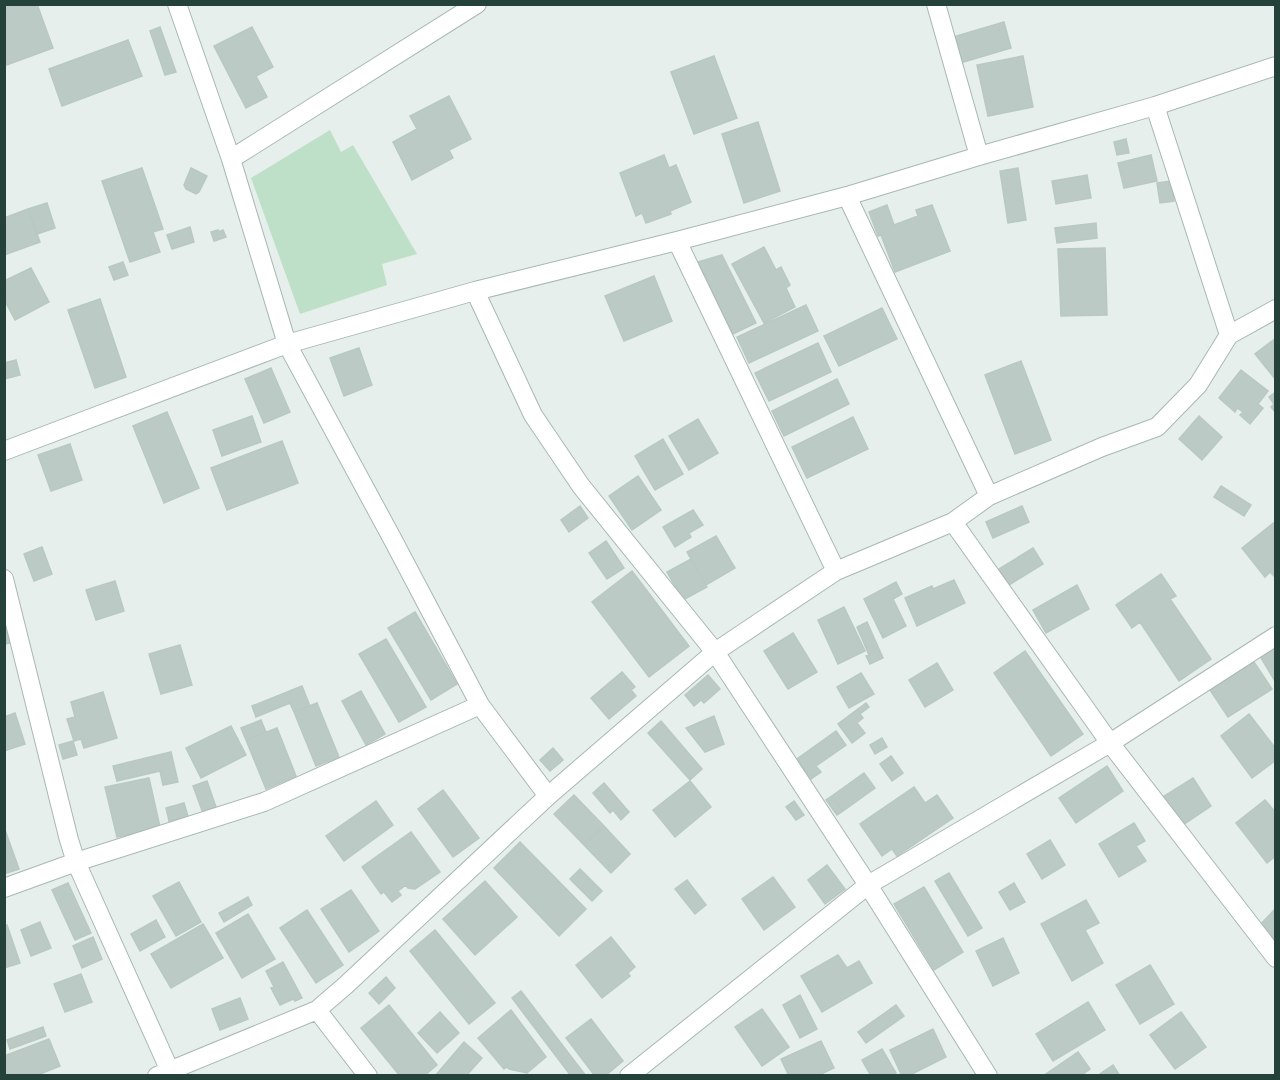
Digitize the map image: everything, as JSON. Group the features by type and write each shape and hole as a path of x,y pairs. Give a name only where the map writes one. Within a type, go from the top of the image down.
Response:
{"street":[{"path":"177,4 231,159 287,344 480,705 548,796"},
{"path":"231,159 477,4"},
{"path":"936,4 979,156"},
{"path":"4,451 287,344 476,291 847,196 1155,106 1275,66"},
{"path":"1155,106 1229,334"},
{"path":"847,196 989,496"},
{"path":"676,241 836,571"},
{"path":"476,291 533,415 581,486 715,652 868,885 988,1076"},
{"path":"4,579 76,862 164,1073 317,1010 548,796 715,652 836,571 953,522 989,496 1102,447 1157,427 1198,385 1229,334 1275,309"},
{"path":"953,522 1110,743 1275,958"},
{"path":"629,1076 868,885 1110,743 1275,636"},
{"path":"4,888 76,862 264,801 480,705"},
{"path":"317,1010 368,1076"}],"green space":[{"path":"330,130 341,152 353,145 417,254 382,264 387,285 300,314 251,178"}],"building":[{"path":"4,4 37,4 53,48 4,66"},
{"path":"1004,22 1011,48 950,66 943,40"},
{"path":"160,27 176,72 165,75 150,31"},
{"path":"252,27 273,67 256,76 267,97 246,108 214,46"},
{"path":"128,40 142,76 62,106 49,69"},
{"path":"714,56 737,118 694,134 671,72"},
{"path":"1023,56 1033,107 988,116 977,65"},
{"path":"449,96 471,139 449,150 453,158 412,180 393,142 417,129 410,116"},
{"path":"758,122 780,191 744,203 722,134"},
{"path":"1126,139 1129,153 1117,155 1114,142"},
{"path":"664,155 669,168 676,165 691,202 670,211 671,214 646,223 642,213 636,216 620,173"},
{"path":"1151,155 1157,181 1124,188 1118,163"},
{"path":"142,168 163,229 153,232 160,252 130,262 102,181"},
{"path":"191,168 207,176 196,194 186,189 184,185"},
{"path":"1018,168 1026,220 1008,223 1000,171"},
{"path":"1087,175 1091,198 1056,204 1052,181"},
{"path":"1171,181 1174,201 1160,203 1157,183"},
{"path":"47,203 55,228 37,234 28,209"},
{"path":"887,205 894,225 918,216 916,210 932,205 950,251 895,272 881,235 878,236 869,212"},
{"path":"28,209 40,242 4,255 4,218"},
{"path":"1096,223 1097,238 1057,243 1055,228"},
{"path":"190,227 194,242 172,249 167,235"},
{"path":"218,230 218,232 223,230 226,237 214,241 211,232"},
{"path":"764,247 776,270 781,267 790,285 786,288 795,307 764,323 732,264"},
{"path":"1105,248 1107,315 1061,316 1058,249"},
{"path":"722,255 756,323 733,334 698,262"},
{"path":"123,262 128,275 114,280 109,267"},
{"path":"31,268 49,302 15,320 4,299 4,281"},
{"path":"654,276 672,321 624,341 605,296"},
{"path":"100,299 126,377 95,388 68,310"},
{"path":"806,305 818,331 749,363 737,337"},
{"path":"882,308 897,339 839,366 824,336"},
{"path":"1276,338 1276,380 1255,354"},
{"path":"818,343 831,372 769,401 755,373"},
{"path":"359,348 372,385 344,396 330,358"},
{"path":"16,360 20,375 4,379 4,363"},
{"path":"1021,361 1051,440 1015,454 985,375"},
{"path":"271,368 290,412 264,423 245,379"},
{"path":"1241,370 1268,391 1258,404 1263,408 1250,424 1240,415 1243,412 1237,408 1235,412 1219,398"},
{"path":"837,379 849,404 784,436 772,411"},
{"path":"1276,392 1276,413 1271,407 1274,404 1269,397"},
{"path":"167,412 199,488 164,503 133,426"},
{"path":"252,416 261,442 222,456 213,430"},
{"path":"1199,416 1222,437 1202,460 1179,439"},
{"path":"853,417 868,449 807,478 792,447"},
{"path":"698,419 718,453 689,470 669,436"},
{"path":"663,439 683,474 655,490 635,456"},
{"path":"282,441 298,483 227,510 211,468"},
{"path":"70,444 82,480 51,491 38,455"},
{"path":"638,476 661,510 632,530 609,496"},
{"path":"1221,486 1251,505 1244,516 1214,497"},
{"path":"580,506 588,518 569,532 561,520"},
{"path":"1022,506 1029,522 993,538 986,522"},
{"path":"693,510 703,525 689,533 691,537 675,547 663,527"},
{"path":"1276,521 1276,578 1270,572 1265,577 1242,548"},
{"path":"716,536 735,568 706,585 687,552"},
{"path":"606,541 624,568 607,579 589,553"},
{"path":"42,547 52,574 34,581 24,554"},
{"path":"1033,548 1043,564 1009,585 999,569"},
{"path":"691,559 707,587 683,600 667,572"},
{"path":"632,571 689,646 649,677 592,602"},
{"path":"1161,574 1176,596 1170,599 1211,659 1179,681 1140,622 1132,628 1116,605"},
{"path":"954,580 965,603 917,626 905,598 932,586 933,589"},
{"path":"115,581 124,611 96,620 86,590"},
{"path":"896,582 902,594 893,599 906,626 883,638 864,599"},
{"path":"1077,585 1089,609 1046,633 1033,610"},
{"path":"844,607 865,651 838,664 818,620"},
{"path":"4,608 16,642 4,644"},
{"path":"415,612 457,684 431,700 388,628"},
{"path":"867,622 883,658 870,664 866,656 869,655 857,627"},
{"path":"793,633 817,672 788,689 764,651"},
{"path":"386,639 426,707 399,722 359,654"},
{"path":"1276,641 1276,683 1257,651"},
{"path":"180,645 192,685 161,694 149,654"},
{"path":"1025,651 1083,734 1051,756 994,673"},
{"path":"1250,656 1272,689 1228,717 1206,684"},
{"path":"937,663 953,690 925,707 909,680"},
{"path":"622,672 635,687 631,690 636,696 609,719 591,698"},
{"path":"861,673 874,694 849,708 837,687"},
{"path":"708,675 720,689 704,703 701,700 694,706 685,695"},
{"path":"302,686 310,706 294,712 290,703 256,717 252,706"},
{"path":"361,691 385,734 366,745 342,701"},
{"path":"103,692 117,738 84,748 81,739 74,741 67,719 75,717 71,702"},
{"path":"317,703 339,757 316,766 294,712"},
{"path":"866,703 869,707 860,714 863,718 857,723 865,733 852,743 838,724"},
{"path":"15,713 25,744 4,751 4,717"},
{"path":"1249,714 1276,749 1276,760 1252,778 1221,736"},
{"path":"714,716 724,744 705,752 686,728"},
{"path":"261,720 266,732 246,740 241,728"},
{"path":"661,721 702,769 690,780 648,733"},
{"path":"231,726 246,755 201,778 186,748"},
{"path":"277,728 296,776 266,789 246,740"},
{"path":"836,731 846,745 816,766 821,772 811,779 797,759"},
{"path":"882,738 887,747 875,754 870,745"},
{"path":"73,741 77,755 63,759 59,745"},
{"path":"553,748 563,760 550,771 540,760"},
{"path":"171,752 178,782 163,785 160,771 117,781 113,766"},
{"path":"891,756 903,773 892,781 880,764"},
{"path":"1107,766 1123,791 1076,823 1059,798"},
{"path":"864,773 875,788 843,811 832,796"},
{"path":"149,778 160,827 117,837 105,787"},
{"path":"1193,778 1211,806 1177,829 1158,800"},
{"path":"207,781 216,807 203,813 193,786"},
{"path":"690,781 711,807 675,837 653,810"},
{"path":"604,783 629,812 621,820 613,810 610,813 593,793"},
{"path":"914,787 925,803 937,795 953,818 897,856 892,849 882,856 860,824"},
{"path":"443,790 479,838 453,857 418,809"},
{"path":"574,795 604,826 584,845 554,814"},
{"path":"832,796 843,811 837,815 826,800"},
{"path":"1265,800 1276,813 1276,856 1267,863 1236,823"},
{"path":"376,801 393,825 344,861 326,836"},
{"path":"794,801 804,815 796,820 786,807"},
{"path":"184,803 189,820 170,825 166,808"},
{"path":"1134,823 1145,841 1136,846 1146,861 1119,877 1099,844"},
{"path":"604,826 630,854 611,873 584,845"},
{"path":"4,827 19,869 4,874"},
{"path":"411,832 440,872 415,889 408,888 406,885 398,891 401,895 392,902 384,892 381,894 362,867"},
{"path":"1050,840 1065,865 1042,879 1027,854"},
{"path":"520,842 586,909 559,936 494,868"},
{"path":"827,865 845,889 825,904 808,880"},
{"path":"580,869 602,891 592,901 570,879"},
{"path":"949,873 982,928 968,936 935,881"},
{"path":"773,877 795,907 764,930 742,899"},
{"path":"687,880 706,905 695,914 675,889"},
{"path":"485,881 517,917 475,955 443,919"},
{"path":"179,882 201,922 176,936 153,896"},
{"path":"68,883 91,933 75,940 52,890"},
{"path":"1014,883 1025,902 1010,910 999,892"},
{"path":"924,887 963,952 934,970 894,904"},
{"path":"351,890 379,931 349,952 321,909"},
{"path":"248,897 252,905 224,922 219,913"},
{"path":"1086,900 1099,923 1085,930 1103,963 1072,981 1041,924"},
{"path":"1276,908 1276,940 1259,926"},
{"path":"307,910 343,965 316,983 280,928"},
{"path":"248,914 275,959 242,978 216,933"},
{"path":"156,920 165,937 140,951 131,934"},
{"path":"40,922 51,948 31,956 21,930"},
{"path":"203,924 223,958 171,988 151,954"},
{"path":"7,925 20,963 4,968 4,926"},
{"path":"435,930 495,1003 469,1024 410,951"},
{"path":"93,937 102,959 82,968 73,946"},
{"path":"611,937 635,967 628,973 630,976 602,998 576,965"},
{"path":"1003,938 1019,973 993,986 976,951"},
{"path":"838,955 847,968 859,961 872,983 822,1012 801,976"},
{"path":"283,962 302,998 280,1005 271,988 274,987 266,971"},
{"path":"1150,965 1174,1004 1140,1024 1116,985"},
{"path":"81,974 92,1002 65,1012 54,984"},
{"path":"386,977 395,988 379,1004 369,993"},
{"path":"521,991 586,1076 571,1076 512,998"},
{"path":"800,995 817,1029 800,1038 783,1005"},
{"path":"240,998 248,1019 220,1030 212,1009"},
{"path":"1088,1002 1105,1030 1053,1061 1036,1034"},
{"path":"389,1005 437,1065 424,1076 400,1076 361,1028"},
{"path":"896,1005 904,1016 866,1043 858,1032"},
{"path":"762,1009 789,1047 762,1066 735,1027"},
{"path":"511,1010 546,1057 527,1073 507,1067 504,1069 478,1038"},
{"path":"440,1012 459,1033 437,1053 418,1033"},
{"path":"1181,1012 1206,1047 1175,1069 1150,1035"},
{"path":"591,1019 623,1061 605,1076 595,1076 566,1038"},
{"path":"43,1027 46,1036 10,1049 7,1040"},
{"path":"933,1029 946,1057 908,1076 902,1076 890,1050"},
{"path":"49,1039 60,1066 35,1076 4,1076 4,1056"},
{"path":"821,1041 834,1068 817,1076 789,1076 781,1059"},
{"path":"464,1042 482,1058 466,1076 435,1076"},
{"path":"882,1049 896,1073 892,1076 871,1076 862,1060"},
{"path":"1078,1052 1090,1069 1080,1076 1043,1076"},
{"path":"1113,1065 1120,1076 1097,1076"}]}
